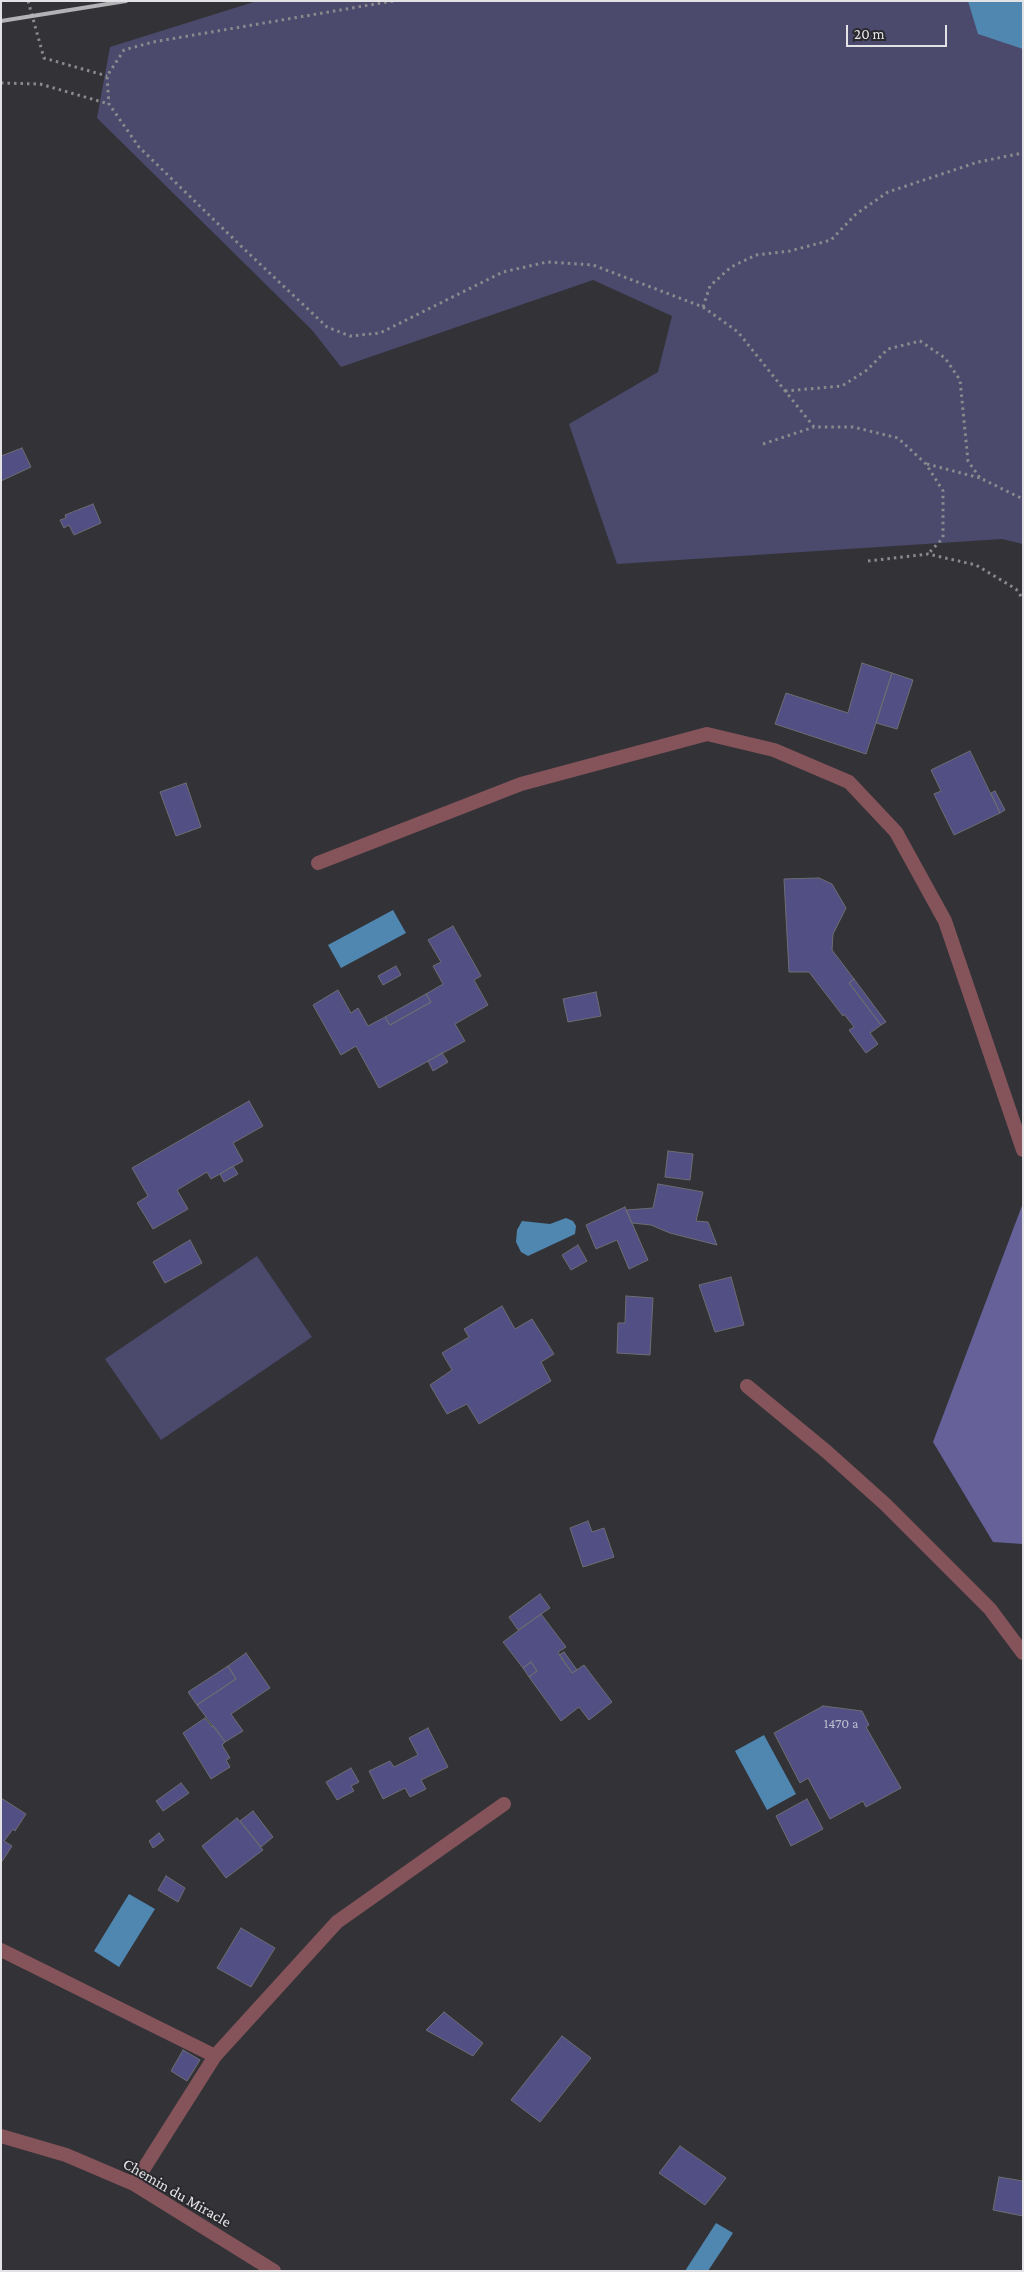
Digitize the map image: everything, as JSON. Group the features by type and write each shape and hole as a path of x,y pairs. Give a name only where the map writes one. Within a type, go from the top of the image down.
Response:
{"street":[{"path":"318,863 521,784 707,734 774,750 849,782 896,832 945,921 1023,1150"},
{"path":"747,1386 827,1452 885,1504 990,1609 1023,1653"},
{"path":"134,2184 215,2056 337,1922 504,1804"},
{"path":"1,1950 215,2056"},
{"name":"Chemin du Miracle","path":"1,2136 66,2155 134,2184 274,2271"}],"path":[{"path":"28,1 44,58 108,76"},
{"path":"393,1 153,42 124,50 108,76 109,104 138,147 328,327 350,336 380,333 503,272 547,262 593,265 703,307 738,332 814,427"},
{"path":"1,83 40,84 109,104"},
{"path":"703,307 710,286 731,267 756,255 790,252 831,240 856,214 888,192 978,162 1023,153"},
{"path":"785,391 842,386 867,370 888,349 920,341 945,358 960,380 968,461 980,478"},
{"path":"764,444 814,427 853,426 898,438 926,464 943,491 943,538 928,554"},
{"path":"926,464 942,466 964,475 980,478 1023,499"},
{"path":"868,561 928,554 976,565 1016,589 1023,599"}],"shaded area":[{"path":"257,1 1023,1 1023,544 1002,539 617,564 569,424 658,372 672,316 593,280 341,367 312,330 97,118 110,47"},
{"path":"1023,1203 1023,1544 993,1542 933,1442"},
{"path":"257,1256 312,1337 161,1440 105,1359"}],"water":[{"path":"968,1 1023,1 1023,49 978,34"},
{"path":"393,910 406,933 341,968 328,945"},
{"path":"566,1218 573,1221 576,1226 575,1234 528,1256 521,1252 516,1242 517,1230 522,1221 550,1224"},
{"path":"764,1735 796,1794 767,1810 735,1751"},
{"path":"129,1894 155,1909 119,1967 94,1951"},
{"path":"716,2223 733,2233 708,2271 685,2271"}],"building":[{"path":"22,448 31,467 1,481 1,456"},
{"path":"93,504 101,523 74,535 69,525 64,528 60,520 66,518 65,515"},
{"path":"862,663 892,673 866,754 775,724 786,693 848,713"},
{"path":"892,673 913,680 897,729 876,723"},
{"path":"970,751 1000,813 954,835 934,794 941,791 931,770"},
{"path":"186,783 201,827 176,836 160,792"},
{"path":"995,791 1005,810 1000,813 991,793"},
{"path":"819,878 832,884 846,908 833,934 832,950 854,979 849,983 881,1025 870,1033 878,1044 866,1053 849,1030 854,1027 844,1014 843,1016 809,972 789,972 784,879"},
{"path":"453,926 481,976 474,980 488,1005 455,1024 465,1041 379,1088 356,1046 341,1055 313,1005 338,990 351,1013 358,1008 368,1026 385,1017 390,1025 431,1002 426,994 443,984 433,966 441,962 428,940"},
{"path":"396,966 401,975 383,985 378,976"},
{"path":"854,979 886,1022 881,1025 849,983"},
{"path":"596,992 601,1016 568,1022 563,999"},
{"path":"426,994 431,1002 390,1025 385,1017"},
{"path":"442,1053 448,1062 433,1071 428,1061"},
{"path":"249,1101 263,1126 233,1143 243,1161 211,1179 207,1172 177,1190 188,1209 153,1229 137,1203 148,1196 132,1168"},
{"path":"668,1151 693,1154 690,1180 665,1177"},
{"path":"233,1166 238,1174 224,1182 220,1174"},
{"path":"658,1184 703,1192 696,1221 708,1222 717,1245 670,1233 651,1225 632,1223 626,1210 653,1208"},
{"path":"625,1207 648,1260 629,1269 617,1240 596,1249 586,1225"},
{"path":"190,1240 202,1263 165,1283 153,1262"},
{"path":"578,1245 587,1261 571,1270 562,1255"},
{"path":"731,1277 744,1325 715,1332 699,1285"},
{"path":"626,1296 653,1298 650,1355 617,1353 618,1323 625,1323"},
{"path":"502,1306 515,1329 532,1319 554,1354 541,1362 551,1381 479,1424 467,1404 447,1414 430,1385 452,1370 442,1353 469,1337 464,1329"},
{"path":"588,1521 592,1532 604,1528 614,1557 583,1567 570,1528"},
{"path":"540,1594 550,1608 518,1630 509,1617"},
{"path":"541,1614 566,1647 558,1652 572,1673 584,1665 612,1702 589,1720 579,1707 561,1721 529,1677 537,1671 531,1662 523,1668 503,1642"},
{"path":"564,1652 577,1670 572,1673 559,1655"},
{"path":"246,1653 270,1688 231,1714 243,1731 225,1742 197,1705 236,1679 228,1666"},
{"path":"531,1662 537,1671 529,1677 523,1668"},
{"path":"228,1666 236,1679 197,1705 188,1692"},
{"path":"823,1706 862,1711 869,1725 866,1727 901,1788 866,1807 863,1801 830,1819 808,1778 800,1783 774,1733"},
{"path":"205,1718 212,1727 214,1726 225,1742 222,1745 230,1758 226,1760 230,1767 211,1779 183,1733"},
{"path":"428,1728 448,1767 421,1780 426,1789 410,1797 405,1788 383,1799 369,1771 390,1761 394,1767 418,1755 409,1738"},
{"path":"351,1768 359,1782 351,1786 354,1791 337,1800 326,1782"},
{"path":"181,1783 189,1793 163,1811 156,1801"},
{"path":"1,1798 26,1814 15,1831 13,1829 4,1841 12,1846 1,1863"},
{"path":"807,1799 823,1829 791,1846 776,1816"},
{"path":"253,1811 273,1837 261,1847 240,1821"},
{"path":"237,1818 263,1850 226,1878 202,1846"},
{"path":"159,1833 164,1840 153,1848 149,1841"},
{"path":"166,1876 185,1888 178,1902 158,1890"},
{"path":"241,1928 275,1948 251,1987 217,1968"},
{"path":"444,2012 483,2043 473,2056 426,2030"},
{"path":"562,2036 591,2058 540,2122 511,2100"},
{"path":"183,2050 200,2060 187,2081 171,2071"},
{"path":"680,2146 726,2178 705,2205 659,2173"},
{"path":"999,2177 1023,2181 1023,2216 993,2210"}],"railway":[{"path":"1,21 126,1"}]}
